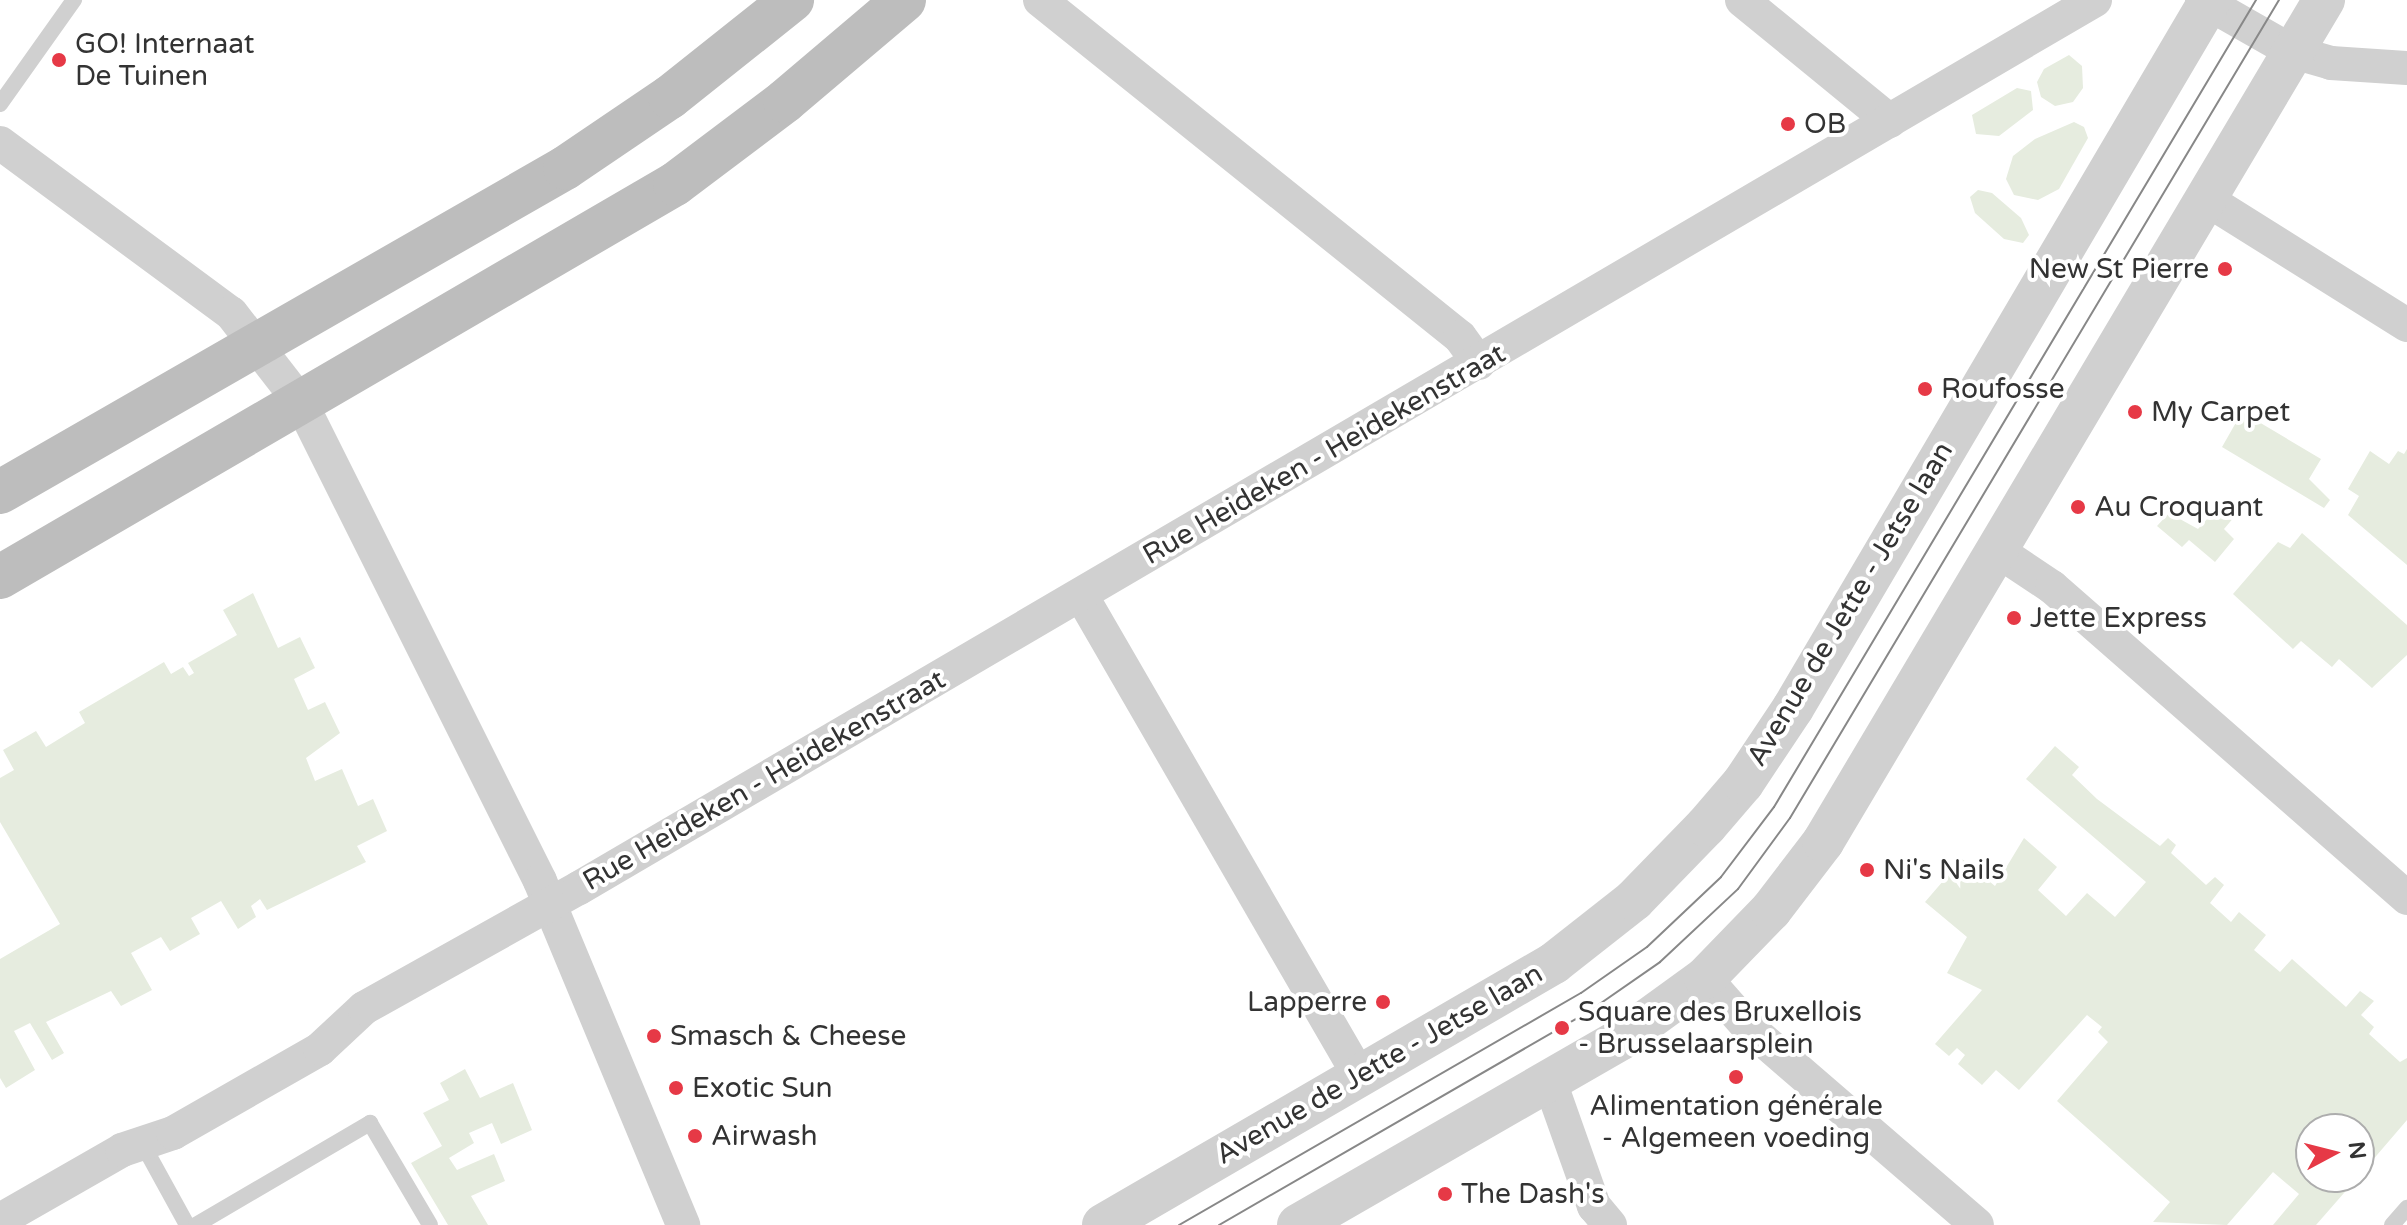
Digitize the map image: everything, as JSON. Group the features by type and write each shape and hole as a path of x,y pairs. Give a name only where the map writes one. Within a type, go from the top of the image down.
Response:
{"main road":[{"path":"0,492 565,168 670,97 792,0"},
{"path":"0,577 675,184 785,101 904,0"}],"street":[{"path":"1040,0 1460,337 1479,363"},
{"path":"1742,0 1890,121"},
{"name":"Rue Heideken - Heidekenstraat","path":"0,1220 122,1150 173,1133 320,1049 364,1008 550,904 1081,595 2095,0"},
{"path":"1298,1225 1550,1082 1705,978 1771,910 1823,842 2324,0"},
{"path":"2207,1 2293,52 2331,63 2407,68"},
{"name":"Avenue de Jette - Jetse laan","path":"1103,1225 1360,1077 1601,930 1743,783 1793,708 2207,1"},
{"path":"0,143 231,313 301,403 550,904 683,1225"},
{"path":"2206,199 2407,325"},
{"path":"1998,551 2052,587 2400,879"},
{"path":"1081,595 1360,1077"},
{"path":"1705,978 1749,1028 1977,1225"},
{"path":"1550,1082 1594,1206 1604,1223"}],"lane":[{"path":"0,104 74,0"},
{"path":"196,1225 370,1123 430,1225"},
{"path":"142,1143 187,1225"},
{"path":"2392,1225 2407,1208"}],"shaded area":[{"path":"2069,55 2082,66 2083,88 2073,102 2055,106 2041,97 2037,82 2044,69"},
{"path":"2017,88 2031,91 2033,110 1999,136 1976,134 1972,115"},
{"path":"2074,122 2084,127 2088,138 2059,189 2038,200 2014,195 2006,179 2013,156 2035,139"},
{"path":"1978,190 1992,193 2021,218 2029,235 2023,243 2004,239 1975,213 1970,197"},
{"path":"2242,412 2321,459 2309,479 2330,500 2324,508 2222,447"},
{"path":"2407,449 2407,565 2348,515 2359,496 2348,489 2370,451 2389,464 2398,451 2404,454"},
{"path":"2218,507 2235,516 2224,529 2234,539 2215,562 2189,540 2182,547 2157,526 2169,513 2198,529"},
{"path":"2302,533 2407,625 2407,655 2372,688 2339,659 2332,667 2301,641 2293,649 2233,594 2278,542 2290,548"},
{"path":"253,593 278,648 300,637 315,668 294,679 308,710 325,702 340,733 306,758 315,781 342,769 358,806 373,799 387,831 357,846 366,862 267,910 260,899 251,906 256,917 238,929 221,901 191,918 200,934 170,951 161,937 131,953 152,990 121,1006 111,991 46,1022 64,1053 52,1060 30,1023 14,1031 35,1070 6,1088 0,1078 0,959 60,924 0,822 0,778 14,770 3,750 36,731 46,747 85,723 79,712 164,662 171,674 183,667 189,676 194,673 188,663 237,635 223,610"},
{"path":"2055,746 2079,767 2072,775 2097,799 2160,846 2168,838 2176,845 2171,853 2206,885 2215,877 2224,885 2210,903 2231,922 2239,912 2266,935 2254,950 2280,972 2292,959 2346,1007 2360,991 2374,1001 2361,1015 2374,1027 2369,1034 2400,1062 2407,1058 2407,1120 2375,1157 2375,1113 2295,1113 2295,1191 2273,1172 2227,1225 2153,1222 2170,1202 2057,1101 2108,1042 2098,1032 2102,1027 2087,1015 2019,1090 1996,1070 1982,1085 1958,1064 1965,1055 1957,1048 1949,1056 1935,1044 1982,990 1947,973 1967,937 1925,902 1962,859 1995,886 2024,838 2057,867 2038,890 2066,916 2087,893 2115,917 2146,882 2026,779"},
{"path":"465,1069 480,1098 513,1083 532,1130 501,1144 492,1123 469,1133 474,1143 449,1158 457,1170 494,1154 505,1181 471,1196 488,1225 448,1225 411,1163 442,1146 423,1113 449,1100 440,1083"},
{"path":"2344,1193 2316,1225 2273,1225 2299,1194"}],"tram line":[{"path":"1179,1225 1581,993 1647,947 1721,877 1774,807 2256,0"},
{"path":"1219,1225 1591,1010 1660,962 1738,889 1790,818 2279,0"}],"place":[{"name":"GO! Internaat De Tuinen","path":"59,60"},
{"name":"OB","path":"1788,124"},
{"name":"New St Pierre","path":"2225,269"},
{"name":"Roufosse","path":"1925,389"},
{"name":"My Carpet","path":"2135,412"},
{"name":"Au Croquant","path":"2078,507"},
{"name":"Jette Express","path":"2014,618"},
{"name":"Ni's Nails","path":"1867,870"},
{"name":"Lapperre","path":"1383,1002"},
{"name":"Square des Bruxellois - Brusselaarsplein","path":"1562,1028"},
{"name":"Smasch & Cheese","path":"654,1036"},
{"name":"Alimentation générale - Algemeen voeding","path":"1736,1077"},
{"name":"Exotic Sun","path":"676,1088"},
{"name":"Airwash","path":"695,1136"},
{"name":"The Dash's","path":"1445,1194"}]}
